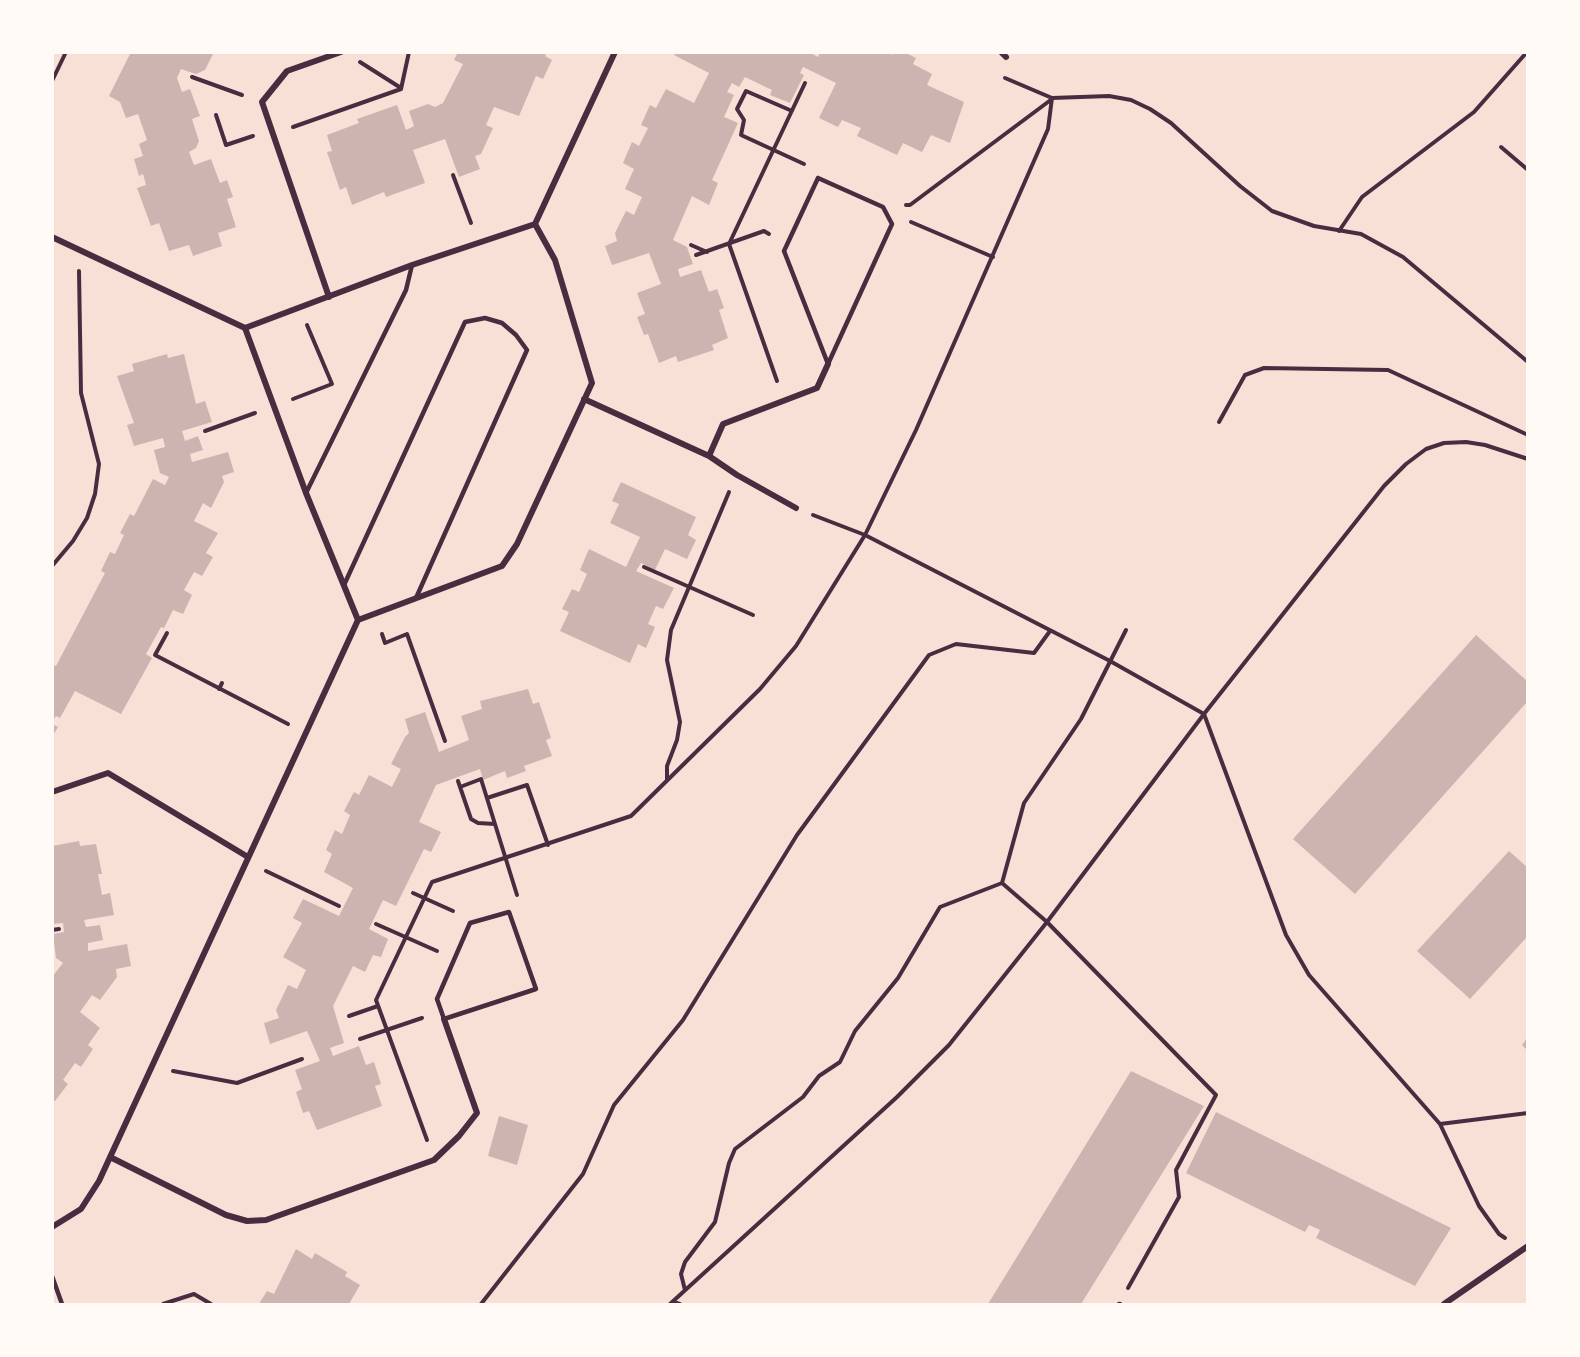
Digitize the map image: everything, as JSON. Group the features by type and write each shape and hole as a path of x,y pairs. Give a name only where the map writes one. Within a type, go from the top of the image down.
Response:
{"street":[{"path":"329,297 262,102 287,71 341,52"},
{"path":"244,328 412,266 535,224 615,52"},
{"path":"52,1227 81,1209 110,1157 358,620 502,566 517,544 592,383 555,260 535,224"},
{"path":"52,237 244,328 306,493 358,620"},
{"path":"709,456 723,424 817,388 828,364"},
{"path":"584,399 709,456 737,475 796,508"},
{"path":"52,792 108,773 249,857"},
{"path":"110,1157 226,1215 247,1221 266,1220 434,1160 459,1136 477,1113 444,1019"},
{"path":"1444,1305 1526,1248"}],"lane":[{"path":"818,178 883,207 892,224 828,364 784,251 818,178"},
{"path":"306,493 406,290 412,266"},
{"path":"344,587 465,322 485,318 502,323 516,335 527,350 416,598"},
{"path":"509,912 536,989 444,1019 436,999 470,923 509,912"},
{"path":"52,1276 62,1305"}],"path":[{"path":"52,81 66,52"},
{"path":"401,88 409,52"},
{"path":"1339,231 1362,197 1474,112 1527,52"},
{"path":"359,58 360,64 401,88"},
{"path":"999,76 1052,98 1109,96 1131,100 1150,109 1171,123 1247,193 1272,211 1306,224 1360,234 1403,256 1527,362"},
{"path":"192,77 262,102"},
{"path":"784,401 729,244 805,83"},
{"path":"216,115 226,145 272,132 401,88"},
{"path":"792,111 746,91 737,110 744,120 741,135 806,165 818,178"},
{"path":"883,207 910,204 1052,98"},
{"path":"434,1160 376,1000 432,882 631,816 760,689 796,646 865,535 916,430 1048,129 1052,98"},
{"path":"1501,147 1527,170"},
{"path":"453,175 478,243"},
{"path":"892,224 911,222 993,257"},
{"path":"696,255 764,231 788,242"},
{"path":"691,245 707,252"},
{"path":"52,566 73,541 87,518 95,494 99,464 81,393 79,250"},
{"path":"299,307 344,414"},
{"path":"1219,422 1245,375 1264,368 1388,370 1527,435"},
{"path":"671,1303 897,1097 949,1045 1047,922 1204,714 1384,486 1406,464 1426,449 1444,443 1466,442 1493,447 1527,459"},
{"path":"667,780 667,766 677,740 680,722 667,660 671,630 737,475"},
{"path":"796,508 865,535 1110,661 1204,714 1286,935 1309,975 1440,1124 1479,1206 1499,1234 1526,1248"},
{"path":"644,567 753,615"},
{"path":"375,613 385,643 406,634 445,741"},
{"path":"1002,883 1023,802 1081,719 1126,630"},
{"path":"481,1305 583,1174 614,1105 683,1020 797,835 929,655 956,644 1034,653 1050,631"},
{"path":"167,633 155,655 307,734"},
{"path":"219,688 222,683"},
{"path":"460,787 481,779 517,897 509,912"},
{"path":"458,781 471,819 478,823 495,824"},
{"path":"487,798 527,785 548,844"},
{"path":"249,857 272,876 339,906"},
{"path":"1002,883 1047,922 1216,1095 1176,1170 1179,1197 1120,1304"},
{"path":"685,1290 681,1274 685,1262 715,1222 729,1163 735,1149 804,1097 819,1076 840,1062 855,1030 898,978 940,908 1002,883"},
{"path":"413,893 456,913 470,923"},
{"path":"376,924 454,959"},
{"path":"52,930 59,929"},
{"path":"360,1039 424,1018 436,999"},
{"path":"349,1016 378,1006"},
{"path":"152,1066 237,1083 302,1059"},
{"path":"1440,1124 1527,1113"},
{"path":"163,1305 194,1294 211,1305"},
{"path":"671,1303 680,1305"}],"building":[{"path":"131,52 214,52 205,70 196,74 181,69 177,78 182,92 190,89 200,116 192,119 199,141 196,148 189,152 194,165 211,159 220,183 227,180 233,197 227,199 236,227 218,233 222,246 193,256 189,245 169,251 159,223 151,226 137,188 146,185 143,174 139,176 134,159 143,156 139,144 147,140 138,114 126,118 120,102 109,96"},
{"path":"458,52 547,52 545,56 552,60 543,79 536,76 519,116 494,107 486,125 493,128 481,154 475,156 480,169 459,177 445,139 413,150 425,183 386,197 384,192 352,205 346,187 340,190 327,152 332,151 327,135 359,123 357,119 397,105 406,130 414,126 409,111 428,104 435,107 443,103 463,64 454,60"},
{"path":"675,52 809,52 818,57 820,52 887,52 892,55 893,52 904,52 916,58 913,64 932,74 927,85 964,102 950,143 931,135 922,152 903,143 897,155 857,136 861,128 842,120 838,127 819,118 836,83 803,67 800,73 804,75 790,103 770,95 772,90 745,77 739,87 732,83 727,92 734,95 724,117 738,123 712,180 718,183 709,205 692,196 673,240 687,247 693,264 678,269 680,277 701,270 709,292 717,289 724,308 719,310 728,338 712,345 714,350 678,362 676,356 659,363 648,334 644,335 637,317 645,314 637,293 661,284 649,253 612,265 605,246 617,241 615,233 626,211 634,215 642,197 625,189 634,169 623,163 632,142 639,146 648,128 641,125 650,105 656,108 666,89 694,103 709,73 674,55"},
{"path":"167,354 168,358 184,354 196,404 205,401 212,422 182,431 185,441 198,436 203,450 190,454 192,462 228,452 234,472 222,476 224,482 211,508 203,503 194,521 218,533 206,553 213,557 202,576 194,572 184,590 192,595 183,614 173,610 164,628 161,627 146,654 152,658 121,714 75,691 60,718 56,716 52,722 52,664 56,666 105,573 101,571 110,552 115,554 124,535 120,533 130,514 134,516 153,479 165,485 169,477 160,473 154,450 165,447 163,438 134,446 127,425 134,423 117,376 134,371 132,364"},
{"path":"621,482 696,517 688,535 696,540 687,559 665,549 655,570 641,563 636,571 674,588 663,609 656,606 648,624 655,627 646,648 638,644 630,663 560,631 569,612 562,609 572,589 579,592 587,574 580,570 589,549 626,567 640,537 610,523 619,504 612,501"},
{"path":"1476,635 1527,681 1527,702 1355,894 1293,839"},
{"path":"528,689 533,704 539,702 551,738 546,740 552,756 524,766 526,771 507,778 505,771 483,780 480,769 436,785 419,822 441,832 431,852 424,849 396,906 383,900 369,929 388,939 381,957 373,955 365,972 353,966 333,1006 344,1043 330,1048 333,1056 359,1046 366,1065 374,1062 381,1084 375,1086 382,1106 317,1130 309,1111 303,1113 296,1092 302,1089 295,1070 320,1061 307,1031 270,1044 264,1023 279,1018 276,1010 288,985 297,989 306,970 283,957 302,923 293,918 303,899 339,916 353,888 324,872 332,854 326,850 335,830 342,834 350,815 344,811 354,792 359,795 369,775 392,787 401,769 391,764 409,733 405,719 425,712 439,752 469,740 461,716 482,709 480,701"},
{"path":"52,724 58,727 52,737"},
{"path":"79,841 80,846 96,844 102,874 98,874 102,895 110,893 114,915 84,920 86,927 100,925 103,940 88,943 88,951 127,944 131,966 116,969 117,977 100,1000 92,995 80,1012 100,1028 88,1045 93,1049 81,1067 75,1063 63,1080 68,1084 55,1101 52,1099 52,977 63,963 56,958 53,934 64,932 63,923 52,924 52,846"},
{"path":"1509,851 1527,867 1527,937 1470,999 1417,951"},
{"path":"1527,1038 1527,1050 1522,1045"},
{"path":"1131,1071 1204,1106 1081,1304 988,1304"},
{"path":"1216,1112 1451,1228 1415,1286 1316,1238 1320,1230 1309,1225 1305,1232 1186,1173"},
{"path":"499,1116 528,1125 517,1165 488,1156"},
{"path":"296,1249 312,1259 315,1253 347,1272 345,1276 360,1285 349,1304 259,1304 267,1291 274,1294"}]}
